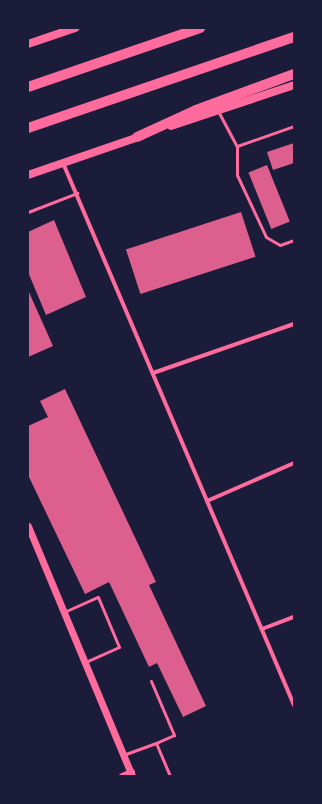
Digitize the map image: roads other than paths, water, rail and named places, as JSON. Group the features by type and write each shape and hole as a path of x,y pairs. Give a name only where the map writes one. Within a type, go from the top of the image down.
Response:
{"highway":[{"path":"28,87 200,28"},
{"path":"28,128 294,37"},
{"path":"137,137 216,107 294,74"}],"main road":[{"path":"28,44 75,28"},
{"path":"216,107 294,85"},
{"path":"28,174 137,137"}],"street":[{"path":"63,162 294,704"},
{"path":"153,373 294,324"},
{"path":"207,501 294,463"},
{"path":"28,526 132,774 122,776"},
{"path":"262,629 294,617"}],"lane":[{"path":"216,107 237,146 237,175 266,237 280,245 294,240"},
{"path":"237,146 294,126"},
{"path":"28,212 77,193"},
{"path":"64,612 98,597 118,647 85,662"},
{"path":"123,755 174,735 151,681"},
{"path":"156,743 170,776"},
{"path":"40,776 55,776"}]}
